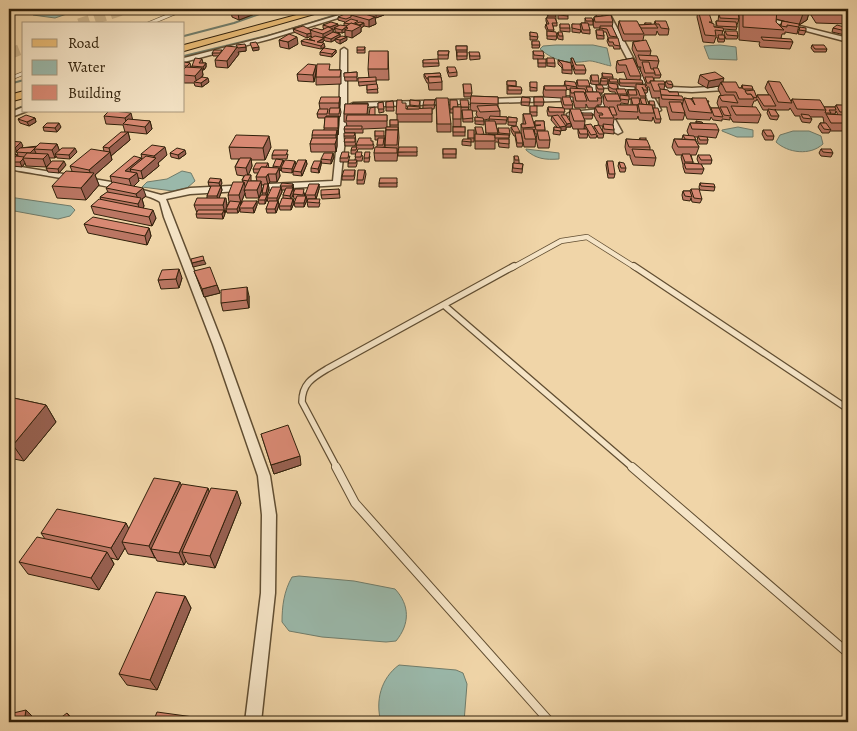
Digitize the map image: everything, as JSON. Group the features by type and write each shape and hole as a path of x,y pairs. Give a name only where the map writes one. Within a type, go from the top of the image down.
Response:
{"main road":[{"path":"185,48 308,11 328,9"},
{"path":"185,42 280,19"},
{"path":"9,93 22,89"},
{"path":"9,99 22,95"}],"street":[{"path":"185,60 268,38 364,9"},
{"path":"604,9 657,110 641,110"},
{"path":"726,9 848,40"},
{"path":"9,167 117,186 161,198 178,192 210,189 337,184 344,106 344,50"},
{"path":"618,132 592,85 692,90 725,88"},
{"path":"344,106 598,98"},
{"path":"570,114 615,110"},
{"path":"9,116 22,111"},
{"path":"161,198 218,345 264,476 269,514 268,593 253,722"}],"lane":[{"path":"153,22 184,9"},
{"path":"9,79 22,74"},
{"path":"550,722 355,503 302,402 301,393 304,386 312,378 561,241 587,237 596,241 848,409"},
{"path":"445,306 848,653"}],"water":[{"path":"38,9 81,9 55,18 33,15 32,13"},
{"path":"593,45 607,48 611,66 590,61 563,61 551,57 540,49 543,46"},
{"path":"704,46 736,47 737,60 709,59"},
{"path":"738,127 753,130 753,137 737,137 722,131"},
{"path":"793,131 809,131 821,136 823,144 806,152 799,152 787,149 776,142 780,135"},
{"path":"526,149 559,153 559,159 541,158 533,155"},
{"path":"182,171 191,173 195,181 187,188 173,191 142,187 147,182 167,179"},
{"path":"9,197 71,206 75,210 70,216 58,219 9,210"},
{"path":"292,577 354,581 395,589 406,608 406,621 401,635 396,641 386,642 322,637 289,631 282,622 284,599"},
{"path":"399,665 456,670 463,673 467,684 464,722 381,722 379,698 381,690 388,676"}],"building":[{"path":"249,9 238,13 231,11"},
{"path":"366,9 382,9 376,12"},
{"path":"530,9 539,9 539,11 531,11"},
{"path":"602,9 606,16 602,16 602,13 598,13 595,10 602,11"},
{"path":"743,9 777,9 776,22 784,30 743,27"},
{"path":"848,9 848,11 820,10"},
{"path":"698,10 708,10 712,22 709,22 714,24 714,27 723,28 724,31 715,30 716,36 705,35"},
{"path":"558,11 568,11 568,16 559,15"},
{"path":"732,11 738,12 739,19 720,18 719,13 732,14"},
{"path":"358,12 375,17 369,20 351,15"},
{"path":"347,13 352,15 351,17 346,19 338,17"},
{"path":"548,13 556,14 556,16 548,16"},
{"path":"611,15 613,22 595,22 594,17"},
{"path":"546,18 555,18 557,23 552,23 554,30 548,30 546,24 549,24"},
{"path":"585,18 592,18 593,21 586,21"},
{"path":"351,19 358,21 353,24 344,23"},
{"path":"619,21 637,21 644,34 624,34"},
{"path":"655,21 666,21 669,29 661,28"},
{"path":"716,21 736,22 737,27 717,26"},
{"path":"782,21 799,24 799,27 781,26"},
{"path":"331,22 338,24 330,27 323,25"},
{"path":"351,23 361,26 352,31 345,30 348,28 345,27"},
{"path":"581,23 588,23 590,30 583,30"},
{"path":"560,24 569,24 570,28 560,28"},
{"path":"572,24 580,24 581,30 572,28"},
{"path":"655,24 658,28 641,28 639,25"},
{"path":"340,25 347,26 342,30 334,28"},
{"path":"837,25 848,28 848,30 833,28"},
{"path":"303,26 311,30 311,33 307,34 293,29"},
{"path":"600,26 612,26 617,37 610,36 607,29 600,28"},
{"path":"328,27 333,29 323,34 310,30 315,28 322,30"},
{"path":"800,27 806,28 806,31 799,30"},
{"path":"596,30 603,30 604,36 597,35"},
{"path":"547,31 556,32 557,36 547,36"},
{"path":"725,31 737,31 738,36 727,35"},
{"path":"333,32 340,34 331,39 324,37"},
{"path":"530,32 537,33 538,37 530,36"},
{"path":"558,32 562,32 563,36 559,36"},
{"path":"289,34 297,37 288,42 279,40"},
{"path":"718,35 724,35 725,39 719,39"},
{"path":"315,36 324,38 317,42 324,43 321,46 301,41 305,39 315,41 309,39"},
{"path":"342,36 347,37 340,40 335,39"},
{"path":"761,37 791,39 793,42 763,40"},
{"path":"608,38 618,38 620,46 609,42"},
{"path":"646,40 651,51 637,51 633,42"},
{"path":"532,41 539,41 540,45 532,45"},
{"path":"256,42 259,47 252,48 250,43"},
{"path":"245,44 246,47 238,48 236,45"},
{"path":"812,45 824,45 827,49 815,49"},
{"path":"226,46 237,47 227,61 215,60"},
{"path":"456,46 467,46 467,50 456,50"},
{"path":"357,47 365,47 364,50 357,50"},
{"path":"324,48 336,50 332,54 320,52"},
{"path":"214,50 222,50 220,53 212,53"},
{"path":"369,51 388,51 388,69 368,69"},
{"path":"438,51 449,51 448,55 438,55"},
{"path":"533,51 543,51 544,56 534,55"},
{"path":"457,52 467,52 467,56 457,56"},
{"path":"469,52 479,52 480,56 470,56"},
{"path":"638,55 657,56 659,61 640,60"},
{"path":"195,58 202,59 199,63 206,63 203,67 192,66"},
{"path":"547,58 554,58 555,63 547,63"},
{"path":"571,58 573,58 576,65 584,65 586,70 575,70"},
{"path":"633,58 641,76 630,76 626,65 619,65 617,61"},
{"path":"438,59 439,63 423,63 423,60"},
{"path":"538,59 546,59 546,63 538,63"},
{"path":"558,60 571,63 572,70 563,70 562,64"},
{"path":"642,62 649,62 651,69 654,69 655,73 645,73"},
{"path":"308,64 316,65 313,75 297,74"},
{"path":"317,64 330,64 329,70 341,70 340,77 316,77"},
{"path":"447,67 455,67 457,72 449,73"},
{"path":"185,68 202,68 195,76 185,75"},
{"path":"653,68 658,68 661,75 655,75"},
{"path":"357,72 357,77 344,77 344,73"},
{"path":"715,72 724,78 709,81 700,75"},
{"path":"440,73 441,76 428,77 428,79 424,74"},
{"path":"602,73 612,74 613,77 603,77"},
{"path":"591,75 598,75 599,81 592,81"},
{"path":"202,77 208,78 201,83 194,82"},
{"path":"376,77 376,81 358,82 358,78"},
{"path":"428,77 441,77 442,82 429,83"},
{"path":"645,77 653,77 654,81 647,83"},
{"path":"601,78 608,79 608,81 601,81"},
{"path":"609,79 617,79 618,82 610,82"},
{"path":"619,79 642,80 643,83 620,83"},
{"path":"577,80 588,80 590,86 578,86"},
{"path":"507,81 516,81 516,86 507,85"},
{"path":"565,81 575,82 577,87 565,85"},
{"path":"650,81 664,81 665,84 658,84 661,91 654,91"},
{"path":"666,81 671,81 673,85 668,84"},
{"path":"768,81 780,82 792,103 778,102"},
{"path":"530,82 537,82 537,88 530,87"},
{"path":"721,82 736,82 739,88 744,88 747,94 751,94 754,99 739,99 736,92 726,92"},
{"path":"608,83 617,84 618,89 609,87"},
{"path":"377,84 378,89 367,90 367,85"},
{"path":"463,84 471,84 472,93 464,93"},
{"path":"636,84 647,85 645,86 648,90 644,90 642,87 646,96 640,96 636,89"},
{"path":"596,85 602,85 604,89 598,89"},
{"path":"742,85 752,86 753,89 743,89"},
{"path":"508,86 521,87 522,90 508,90"},
{"path":"544,86 566,86 567,90 545,90"},
{"path":"586,87 592,87 593,92 588,92"},
{"path":"570,88 585,89 586,92 585,94 584,92 571,93"},
{"path":"616,89 625,89 627,94 618,94"},
{"path":"660,89 678,92 679,96 661,95"},
{"path":"628,90 636,90 637,95 629,95"},
{"path":"754,90 757,98 747,94 745,91"},
{"path":"574,92 584,92 587,101 576,101"},
{"path":"585,92 599,92 602,98 597,98 598,101 589,101"},
{"path":"604,94 618,94 621,101 607,101"},
{"path":"620,95 629,96 629,100 620,99"},
{"path":"661,95 682,96 684,100 662,99"},
{"path":"734,95 738,103 722,101 719,96"},
{"path":"757,95 770,95 776,106 764,106"},
{"path":"471,96 498,97 498,104 470,103"},
{"path":"321,97 340,97 339,103 319,103"},
{"path":"522,97 530,98 530,102 521,102"},
{"path":"534,97 543,97 544,102 534,102"},
{"path":"562,97 570,97 573,105 564,105"},
{"path":"436,98 448,98 451,124 437,124"},
{"path":"631,98 639,98 640,104 633,105"},
{"path":"640,98 645,98 647,105 642,104"},
{"path":"684,98 691,99 695,105 692,98 706,98 712,113 689,111"},
{"path":"792,99 820,100 826,110 797,109"},
{"path":"397,100 402,100 402,103 406,103 406,109 432,108 432,114 396,114"},
{"path":"410,100 420,101 419,106 410,105"},
{"path":"424,100 435,100 434,105 423,105"},
{"path":"450,100 457,100 458,107 450,109"},
{"path":"460,100 468,100 469,107 461,107"},
{"path":"393,101 394,107 386,107 386,102"},
{"path":"649,101 654,101 655,105 650,105"},
{"path":"383,102 384,109 378,109 378,103"},
{"path":"669,102 681,102 685,113 672,112"},
{"path":"345,104 368,104 367,114 344,114"},
{"path":"638,104 652,105 654,113 640,113"},
{"path":"497,105 500,111 480,112 477,106"},
{"path":"617,105 637,105 638,112 619,111"},
{"path":"836,105 848,105 848,112 840,112"},
{"path":"408,106 420,107 419,109 407,109"},
{"path":"530,106 537,106 537,112 530,112"},
{"path":"731,106 756,107 761,115 736,115"},
{"path":"375,107 375,115 369,115 370,108"},
{"path":"453,107 461,107 461,119 453,119"},
{"path":"548,107 564,108 565,112 549,112"},
{"path":"595,107 608,107 614,118 600,118 599,115 603,115 598,113"},
{"path":"609,107 614,107 617,115 612,115"},
{"path":"720,107 727,107 731,116 724,115"},
{"path":"824,107 835,107 836,110 829,110 831,113 825,113"},
{"path":"330,108 340,108 339,114 329,114"},
{"path":"653,108 658,108 661,119 656,119"},
{"path":"711,108 719,108 723,117 714,116"},
{"path":"319,109 328,109 327,114 317,114"},
{"path":"570,109 580,109 585,121 574,121"},
{"path":"768,109 775,110 779,116 771,116"},
{"path":"462,110 472,110 473,118 463,119"},
{"path":"108,112 131,113 125,118 104,116"},
{"path":"582,113 592,113 593,115 583,115"},
{"path":"523,114 531,114 535,127 522,128 521,124 526,124"},
{"path":"801,114 809,115 812,119 803,118"},
{"path":"826,114 844,115 848,123 831,123"},
{"path":"26,115 35,118 27,122 18,119"},
{"path":"347,115 387,115 387,121 346,121"},
{"path":"558,115 566,126 560,127 552,116"},
{"path":"561,115 566,115 571,123 567,124"},
{"path":"490,116 507,117 507,120 489,119"},
{"path":"325,117 338,117 338,128 324,128"},
{"path":"475,117 483,118 484,121 475,121"},
{"path":"508,117 517,118 517,122 508,122"},
{"path":"128,119 150,121 145,127 123,124"},
{"path":"390,120 398,120 398,125 390,125"},
{"path":"485,121 495,121 498,133 486,133"},
{"path":"535,121 544,121 545,130 536,130 535,126 541,125 535,125"},
{"path":"47,123 59,123 55,128 43,127"},
{"path":"690,123 716,124 719,130 692,129"},
{"path":"820,123 826,123 831,130 824,129"},
{"path":"591,124 597,134 591,135 585,125"},
{"path":"603,124 613,125 614,130 604,129"},
{"path":"599,125 604,134 599,134 594,126"},
{"path":"345,126 362,126 362,129 344,129"},
{"path":"517,126 520,132 514,132 511,127"},
{"path":"386,127 398,127 398,130 386,130"},
{"path":"453,127 465,127 465,132 453,132"},
{"path":"475,127 482,127 484,134 477,135"},
{"path":"554,127 561,128 561,131 554,130"},
{"path":"498,128 509,128 510,134 499,133"},
{"path":"523,129 533,129 536,139 525,139"},
{"path":"578,129 587,129 588,134 580,134"},
{"path":"313,130 337,130 336,135 312,135"},
{"path":"386,130 398,130 397,145 385,145"},
{"path":"468,130 474,130 474,138 468,138"},
{"path":"763,130 771,130 774,136 767,136"},
{"path":"375,131 384,131 384,136 375,136"},
{"path":"537,131 548,131 550,140 539,140"},
{"path":"121,132 128,132 109,148 103,147"},
{"path":"344,133 355,133 354,136 344,136"},
{"path":"515,133 521,133 523,143 517,143"},
{"path":"475,134 495,135 495,141 475,141"},
{"path":"488,134 509,135 509,138 495,138 495,135"},
{"path":"236,135 269,136 263,148 229,147"},
{"path":"683,135 694,136 696,140 685,139"},
{"path":"698,136 707,137 708,140 700,140"},
{"path":"312,138 337,138 335,144 310,144"},
{"path":"345,138 355,138 355,142 344,142"},
{"path":"359,138 371,138 373,145 356,145"},
{"path":"378,138 384,138 383,145 377,145"},
{"path":"463,139 471,139 471,142 462,141"},
{"path":"498,139 509,139 509,144 499,143"},
{"path":"626,139 647,140 650,147 629,147"},
{"path":"674,139 695,140 699,147 678,147"},
{"path":"9,141 21,142 15,148 9,148 13,143 9,146"},
{"path":"40,143 57,144 52,150 34,149"},
{"path":"152,145 165,147 154,156 141,154"},
{"path":"36,147 30,153 16,152 20,148"},
{"path":"375,147 397,148 397,153 374,153"},
{"path":"399,147 417,147 417,152 398,152"},
{"path":"62,148 75,148 69,155 55,154"},
{"path":"177,148 185,150 178,155 170,153"},
{"path":"91,149 110,152 89,170 70,166"},
{"path":"443,149 456,149 456,154 443,154"},
{"path":"632,149 653,150 656,158 635,157"},
{"path":"821,149 831,149 833,153 823,152"},
{"path":"274,150 288,150 286,155 272,155"},
{"path":"342,152 349,152 348,158 340,158"},
{"path":"356,152 362,152 361,157 355,157"},
{"path":"365,152 370,152 369,158 364,158"},
{"path":"27,153 48,154 43,159 23,158"},
{"path":"324,153 333,153 331,160 321,159"},
{"path":"9,154 16,154 9,161"},
{"path":"682,154 690,154 693,162 685,162"},
{"path":"698,155 710,155 712,160 701,160"},
{"path":"16,156 24,157 20,162 11,162"},
{"path":"134,156 141,158 125,171 137,173 129,179 110,176"},
{"path":"146,156 156,158 141,171 130,169"},
{"path":"514,156 518,156 519,160 515,160"},
{"path":"240,158 251,158 246,168 235,167"},
{"path":"276,159 283,160 280,167 273,166"},
{"path":"285,160 295,161 292,169 281,168"},
{"path":"298,160 306,160 301,172 293,171"},
{"path":"349,160 357,160 356,163 348,163"},
{"path":"52,161 64,161 58,169 46,168"},
{"path":"314,161 321,161 318,169 311,168"},
{"path":"607,161 613,161 615,174 609,174"},
{"path":"619,162 624,163 626,168 621,168"},
{"path":"256,163 268,163 266,167 253,169"},
{"path":"513,163 523,164 522,169 513,168"},
{"path":"684,163 701,164 704,169 686,169"},
{"path":"261,167 279,168 276,174 256,177"},
{"path":"344,170 355,170 354,176 342,176"},
{"path":"358,170 365,170 363,180 357,180"},
{"path":"66,171 94,173 81,188 52,186"},
{"path":"245,175 251,175 248,181 242,180"},
{"path":"210,178 221,179 219,183 208,182"},
{"path":"380,178 397,178 397,183 379,183"},
{"path":"248,181 261,181 257,190 244,190"},
{"path":"113,182 143,188 136,194 106,188"},
{"path":"233,182 244,182 239,195 228,195"},
{"path":"282,183 293,184 292,186 280,186"},
{"path":"700,183 714,184 715,187 701,186"},
{"path":"264,184 268,184 266,193 262,193"},
{"path":"309,184 319,184 315,195 305,195"},
{"path":"211,186 221,186 217,196 207,196"},
{"path":"272,187 281,187 277,198 267,198"},
{"path":"286,188 293,188 290,196 283,195"},
{"path":"295,189 304,189 303,195 293,194"},
{"path":"339,189 339,194 321,195 321,190"},
{"path":"691,189 699,189 702,199 694,198"},
{"path":"683,191 690,191 692,197 685,196"},
{"path":"107,192 141,198 138,204 100,197"},
{"path":"261,195 267,195 265,200 258,200"},
{"path":"297,196 306,196 304,203 294,203"},
{"path":"197,198 225,198 223,205 194,205"},
{"path":"282,198 293,199 291,206 279,206"},
{"path":"99,199 153,210 149,217 91,206"},
{"path":"308,199 320,199 319,203 307,202"},
{"path":"230,201 240,202 237,209 226,209"},
{"path":"243,201 257,201 253,208 239,208"},
{"path":"269,201 278,201 275,209 266,209"},
{"path":"198,210 224,210 222,214 196,214"},
{"path":"93,217 149,228 145,236 84,224"},
{"path":"203,256 204,260 192,263 191,259"},
{"path":"210,267 217,285 202,289 194,271"},
{"path":"179,269 176,279 158,280 162,270"},
{"path":"247,287 247,300 221,303 221,290"},
{"path":"9,397 46,405 13,445 9,444"},
{"path":"288,425 300,456 271,465 261,434"},
{"path":"154,478 180,482 149,546 122,542"},
{"path":"182,484 208,488 179,553 151,549"},
{"path":"211,488 237,491 210,556 182,552"},
{"path":"57,509 126,523 111,548 41,533"},
{"path":"37,537 107,552 91,578 19,562"},
{"path":"156,592 185,596 150,680 119,674"},
{"path":"26,710 24,722 9,722 9,714"},
{"path":"157,712 230,722 153,722"},
{"path":"67,713 73,722 55,722"}],"waterway":[{"path":"185,36 234,23 274,9"},
{"path":"185,56 275,34 355,9"},
{"path":"9,84 22,81"},
{"path":"9,112 22,107"}],"tunnel":[{"path":"85,22 125,9"},
{"path":"9,54 22,49"}]}
